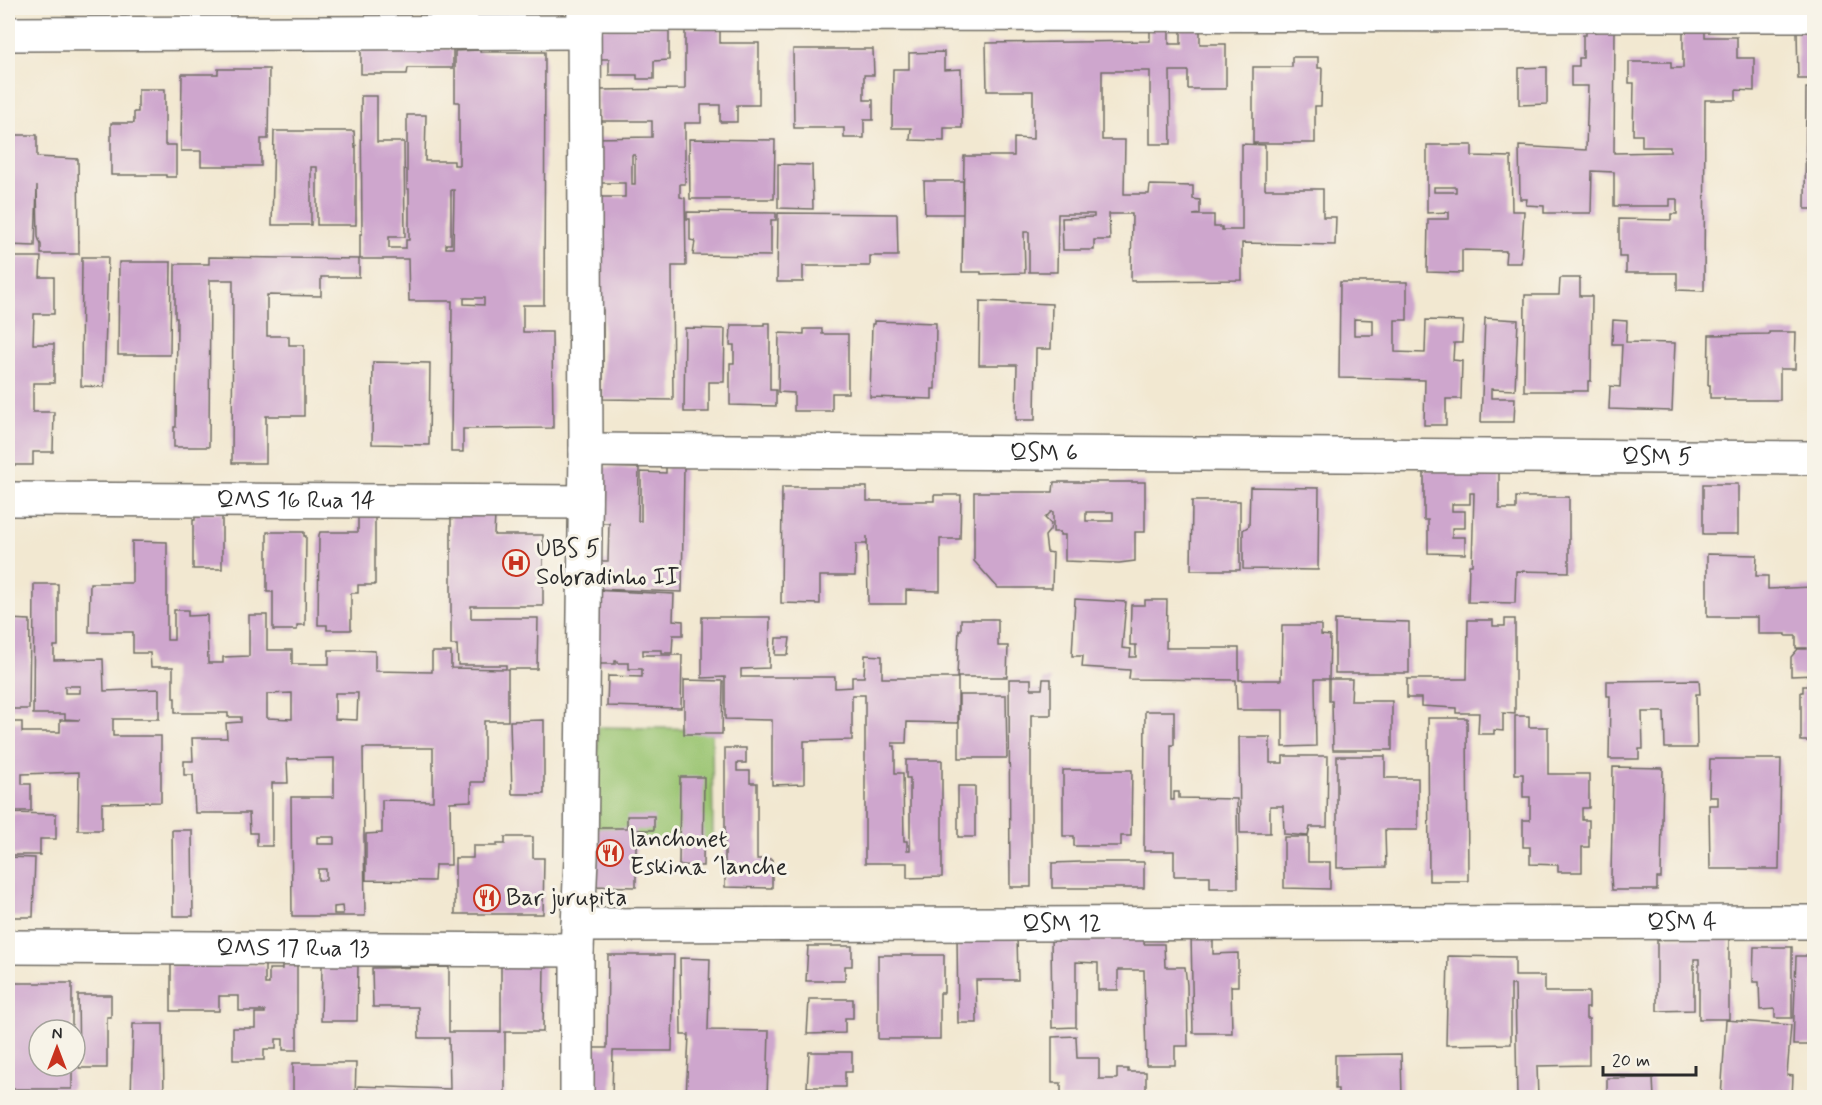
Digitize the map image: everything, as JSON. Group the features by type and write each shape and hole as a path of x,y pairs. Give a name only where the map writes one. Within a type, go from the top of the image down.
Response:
{"street":[{"path":"8,34 584,18 1815,15"},
{"path":"577,1098 586,450 584,18"},
{"name":"QSM 6","path":"586,450 1500,455"},
{"name":"QSM 5","path":"1500,455 1815,458"},
{"name":"QMS 16 Rua 14","path":"8,499 585,502"},
{"name":"QSM 12","path":"578,937 1548,921"},
{"name":"QSM 4","path":"1548,921 1815,922"},
{"name":"QMS 17 Rua 13","path":"8,947 578,937"}],"green space":[{"path":"598,727 712,729 713,840 597,842"}],"building":[{"path":"669,26 669,60 654,61 654,79 637,79 637,75 609,75 609,59 594,59 594,28"},
{"path":"685,28 720,28 720,43 759,43 759,105 737,105 737,122 720,122 720,105 701,105 701,123 685,123 685,184 680,184 680,197 685,198 686,266 672,266 673,400 603,399 603,310 600,310 593,197 625,197 625,183 593,183 594,138 652,137 652,121 599,121 598,90 685,89","holes":["632,155 635,155 635,184 632,184"]},
{"path":"1150,28 1169,28 1169,44 1181,44 1181,28 1200,28 1200,44 1226,44 1226,89 1188,89 1188,71 1170,71 1171,144 1150,144 1150,71 1102,71 1102,140 1125,140 1124,194 1149,194 1150,185 1193,186 1193,199 1200,200 1200,214 1193,215 1214,215 1214,227 1222,227 1222,230 1242,230 1242,144 1265,145 1265,189 1323,189 1323,217 1336,217 1335,245 1242,243 1242,280 1131,281 1132,214 1109,214 1110,240 1094,240 1094,250 1063,250 1062,218 1094,217 1094,214 1058,214 1057,272 1029,272 1029,232 1024,232 1025,273 962,272 964,156 1014,156 1014,138 1033,139 1033,91 987,91 986,43 1150,41"},
{"path":"1596,30 1615,30 1614,153 1670,152 1670,147 1642,147 1642,135 1633,135 1634,83 1629,83 1629,62 1671,62 1671,68 1683,68 1683,32 1705,32 1705,37 1737,37 1737,58 1754,58 1754,91 1736,90 1736,100 1705,100 1704,291 1677,290 1677,273 1626,273 1626,257 1619,257 1619,219 1671,220 1671,214 1677,214 1677,199 1670,199 1670,206 1614,206 1614,172 1592,171 1591,213 1544,213 1544,206 1526,205 1527,199 1520,199 1519,146 1586,150 1588,86 1571,86 1571,66 1579,66 1579,58 1583,58 1583,35 1586,35 1586,32 1596,32"},
{"path":"1797,31 1814,31 1814,79 1798,79"},
{"path":"361,49 453,49 453,68 408,68 407,74 361,74"},
{"path":"793,49 873,49 874,75 864,75 864,100 873,100 873,120 864,120 864,138 844,138 844,128 794,128"},
{"path":"455,51 545,52 544,305 523,305 523,332 552,332 553,428 463,429 463,452 451,452 452,301 409,301 408,259 360,259 360,234 362,234 361,96 377,96 377,142 404,142 405,237 389,237 389,248 406,248 406,240 409,240 407,115 426,115 425,161 454,161 454,165 459,165 459,102 455,102","holes":["451,190 454,190 453,248 446,248 446,244 451,244","464,298 484,298 484,305 464,304"]},
{"path":"944,52 944,70 961,69 962,128 944,128 944,141 910,140 911,128 892,128 893,69 909,69 909,53"},
{"path":"1292,57 1318,57 1318,68 1322,68 1321,106 1315,106 1315,143 1253,143 1253,67 1292,67"},
{"path":"1547,67 1547,104 1519,105 1519,68"},
{"path":"218,69 269,69 268,139 261,139 261,166 201,166 201,151 181,151 182,74 218,74"},
{"path":"1806,88 1814,88 1814,209 1805,209"},
{"path":"138,89 165,89 165,145 176,145 176,177 111,175 111,123 134,123 134,112 138,112"},
{"path":"274,131 354,131 356,225 317,225 317,167 311,167 311,225 272,225"},
{"path":"8,135 37,135 37,157 78,159 79,254 41,254 38,237 37,186 35,246 8,245"},
{"path":"689,139 775,140 774,199 690,199"},
{"path":"1427,145 1472,145 1472,156 1511,157 1512,211 1524,211 1521,263 1505,263 1506,251 1462,250 1462,273 1427,272 1428,219 1449,219 1449,212 1427,213","holes":["1434,187 1456,187 1456,192 1434,192"]},
{"path":"778,164 812,165 813,209 778,208"},
{"path":"924,181 963,181 963,214 925,214"},
{"path":"687,212 776,213 776,220 771,220 771,256 693,255 695,241 690,240 690,219 687,219"},
{"path":"778,213 897,214 898,256 870,256 870,266 803,266 803,282 777,282"},
{"path":"8,257 41,257 40,277 54,277 54,314 34,314 33,344 54,344 54,383 33,383 33,412 54,412 53,452 33,452 33,465 8,465"},
{"path":"82,257 108,257 104,387 81,386"},
{"path":"209,257 359,259 359,277 321,277 321,296 267,295 267,336 289,336 289,345 304,345 304,416 266,416 266,463 232,463 233,280 210,280 209,447 174,447 177,318 175,318 175,264 209,264"},
{"path":"119,262 171,262 170,355 118,355"},
{"path":"1560,278 1580,278 1580,296 1592,296 1591,381 1588,381 1588,391 1524,391 1525,295 1559,295"},
{"path":"1340,282 1407,282 1407,320 1395,320 1395,352 1425,353 1426,320 1463,321 1462,343 1454,343 1453,360 1462,361 1461,399 1446,399 1446,425 1424,425 1425,380 1339,378","holes":["1354,319 1373,320 1373,335 1354,335"]},
{"path":"980,301 1052,304 1051,349 1036,349 1035,420 1016,420 1017,365 979,365"},
{"path":"1485,318 1518,320 1515,390 1491,389 1491,398 1515,398 1514,422 1481,422"},
{"path":"1613,320 1627,321 1626,342 1675,343 1672,411 1609,409 1610,386 1620,387 1622,344 1612,344"},
{"path":"874,321 936,323 935,389 932,389 932,399 870,397 872,324"},
{"path":"764,323 770,323 770,390 776,390 776,406 730,405 730,363 734,363 734,345 730,345 731,325 764,325"},
{"path":"685,328 725,329 724,382 709,382 709,412 684,412"},
{"path":"804,329 822,329 822,334 848,334 848,393 832,393 832,411 794,411 794,393 778,392 779,333 804,334"},
{"path":"1769,332 1796,332 1795,369 1780,369 1780,400 1710,398 1709,335 1769,334"},
{"path":"373,362 430,363 429,445 372,444"},
{"path":"598,467 639,468 638,521 641,521 641,472 666,473 666,467 684,467 682,592 594,589 595,561 608,561 609,523 598,523"},
{"path":"1424,470 1499,471 1499,509 1516,509 1516,497 1569,497 1569,572 1516,571 1515,603 1468,602 1469,565 1472,565 1474,493 1470,493 1470,504 1452,504 1452,511 1465,511 1465,528 1452,528 1452,537 1465,537 1465,554 1428,553 1428,520 1424,520"},
{"path":"1054,482 1145,482 1145,532 1135,532 1135,561 1119,563 1065,561 1065,535 1053,532 1053,512 1051,512 1045,518 1051,524 1045,536 1047,552 1053,553 1052,588 998,588 974,561 974,492 1053,492","holes":["1086,512 1113,512 1113,521 1086,521"]},
{"path":"1703,484 1738,484 1738,534 1703,534"},
{"path":"782,487 867,487 867,501 934,501 934,495 961,495 960,539 940,539 940,591 906,590 906,604 868,604 867,536 867,544 856,544 855,576 820,576 820,604 781,603"},
{"path":"1250,487 1319,488 1318,570 1243,569 1243,530 1249,526"},
{"path":"1192,501 1240,501 1240,570 1191,570"},
{"path":"195,512 222,513 222,569 193,569"},
{"path":"358,514 375,514 375,585 358,585 358,593 351,593 351,630 327,630 327,625 318,625 319,535 320,532 358,532"},
{"path":"451,514 495,515 494,535 543,535 543,606 471,606 471,618 538,618 537,669 508,669 508,721 484,721 484,782 471,782 471,801 450,802 451,865 435,865 434,881 366,880 366,834 382,833 382,800 433,801 433,748 363,748 365,916 292,916 291,797 334,797 334,758 287,759 288,783 272,783 272,846 257,846 257,833 250,833 249,813 195,813 193,775 184,775 184,761 193,761 192,738 227,738 226,723 241,722 241,717 228,717 228,713 175,713 173,667 151,667 150,653 133,653 133,632 89,632 90,583 132,583 132,541 167,542 167,640 174,640 174,610 188,610 188,616 207,615 208,663 223,663 223,657 249,656 249,615 267,615 267,650 292,650 292,664 329,664 329,650 358,650 375,651 375,671 432,672 432,652 451,652 451,668 506,669 506,665 458,665 457,645 451,645","holes":["292,693 292,719 267,718 267,694","335,693 358,693 357,720 335,719","317,837 334,837 334,844 317,844","318,869 326,869 326,880 318,880","342,906 343,914 334,914 334,907"]},
{"path":"267,532 304,532 306,536 305,625 297,625 297,630 273,630 273,592 267,592"},
{"path":"1707,554 1757,555 1756,576 1768,576 1768,589 1812,587 1814,675 1791,676 1791,657 1798,649 1807,649 1796,648 1796,636 1758,634 1758,617 1707,617"},
{"path":"34,584 58,584 58,646 54,646 54,660 103,659 104,691 159,689 159,719 113,719 113,736 161,736 161,802 102,803 102,830 78,830 79,772 22,774 22,784 31,784 31,811 8,811 8,722 22,722 22,732 60,732 60,720 80,720 65,719 65,714 33,714","holes":["65,686 80,686 80,693 65,693"]},
{"path":"590,590 674,594 673,620 683,621 683,635 673,635 672,653 662,653 662,650 643,650 643,655 682,655 681,708 607,706 608,676 642,677 642,669 629,669 629,663 617,663 617,661 615,664 590,664"},
{"path":"1075,599 1126,602 1122,648 1131,649 1130,657 1136,657 1136,645 1130,645 1131,605 1145,605 1145,600 1167,600 1166,648 1239,648 1239,680 1281,680 1282,625 1321,625 1321,635 1330,636 1329,679 1315,679 1316,746 1283,747 1283,710 1237,710 1236,680 1129,679 1130,670 1082,667 1083,656 1072,656"},
{"path":"702,617 770,617 769,668 741,669 741,677 835,677 835,688 852,687 852,677 864,677 865,655 882,656 882,678 958,678 958,723 907,722 906,743 892,743 892,746 895,746 895,773 903,773 904,841 907,841 907,850 910,850 910,778 906,778 906,760 942,760 942,877 907,878 907,863 865,863 865,695 852,695 852,740 804,741 804,784 772,785 772,720 725,719 725,677 702,678"},
{"path":"8,619 30,620 29,709 8,709"},
{"path":"961,619 998,619 998,646 1008,646 1007,677 957,677"},
{"path":"1505,619 1515,619 1515,714 1503,713 1503,731 1494,730 1494,734 1478,734 1479,713 1456,713 1456,708 1421,706 1421,698 1407,698 1407,679 1467,679 1468,620 1493,620 1493,626 1505,626"},
{"path":"1335,620 1409,622 1409,673 1335,673"},
{"path":"776,638 790,638 788,655 775,655"},
{"path":"1009,679 1031,679 1031,689 1042,689 1043,679 1051,679 1051,715 1031,715 1031,887 1010,887"},
{"path":"1329,679 1352,679 1351,701 1392,701 1392,750 1333,750"},
{"path":"684,680 723,681 722,734 684,734"},
{"path":"1699,680 1700,694 1696,694 1697,748 1665,748 1664,712 1642,712 1643,749 1639,749 1639,759 1609,759 1610,696 1607,696 1607,681"},
{"path":"1803,686 1814,686 1814,741 1801,741"},
{"path":"959,695 1006,695 1007,758 959,758"},
{"path":"1145,711 1174,711 1174,745 1171,745 1171,800 1174,800 1174,792 1179,792 1179,798 1237,799 1238,888 1210,888 1210,876 1174,876 1174,851 1144,851"},
{"path":"1515,716 1529,716 1529,727 1548,727 1548,774 1589,774 1589,808 1582,808 1582,820 1589,820 1589,847 1582,847 1582,872 1558,872 1558,865 1530,864 1530,847 1523,847 1523,820 1530,820 1530,797 1523,797 1523,774 1515,774"},
{"path":"1428,718 1467,718 1468,881 1429,881"},
{"path":"544,720 544,794 512,794 510,721"},
{"path":"1239,737 1270,737 1270,763 1283,763 1283,756 1328,756 1327,827 1310,827 1308,836 1284,834 1283,806 1270,806 1270,833 1240,833"},
{"path":"725,748 746,748 746,763 737,763 737,771 750,771 750,783 757,783 757,859 772,859 772,888 725,887"},
{"path":"1337,756 1385,756 1385,778 1418,778 1418,830 1385,830 1386,867 1337,868"},
{"path":"1710,759 1781,759 1779,869 1710,869 1709,805 1718,805 1718,797 1709,797"},
{"path":"1613,767 1663,768 1661,878 1657,878 1657,890 1612,890"},
{"path":"1063,770 1132,770 1131,836 1121,836 1121,846 1074,846 1074,836 1063,836"},
{"path":"680,777 704,777 703,866 679,865"},
{"path":"958,786 975,786 975,837 958,837"},
{"path":"8,813 56,814 56,839 40,839 40,855 8,855"},
{"path":"627,816 654,816 654,830 636,830 636,887 589,886 589,828 627,828"},
{"path":"172,830 192,830 193,916 173,916"},
{"path":"505,837 533,837 533,858 544,858 543,914 455,914 455,858 473,858 473,846 505,844"},
{"path":"1284,837 1308,837 1308,862 1330,862 1330,889 1284,888"},
{"path":"8,857 35,858 33,917 8,917"},
{"path":"1144,862 1144,888 1052,888 1052,863"},
{"path":"957,935 1017,935 1018,980 976,980 977,1023 958,1023"},
{"path":"1051,935 1144,935 1144,944 1164,944 1165,967 1185,967 1187,985 1188,1046 1175,1046 1175,1065 1146,1065 1144,970 1118,970 1118,990 1098,990 1098,963 1076,962 1076,1027 1052,1028"},
{"path":"1191,935 1213,935 1213,954 1238,953 1238,986 1231,986 1232,1033 1193,1033"},
{"path":"1657,937 1729,937 1729,1019 1699,1019 1699,959 1694,959 1694,1010 1657,1011"},
{"path":"808,946 852,946 852,966 845,966 845,981 806,981"},
{"path":"1754,947 1792,947 1792,1018 1775,1018 1775,1009 1760,1010 1759,982 1753,982"},
{"path":"608,955 674,955 672,1051 613,1051 612,1098 588,1098 589,1048 607,1048"},
{"path":"878,955 944,955 944,993 940,993 940,1039 878,1039"},
{"path":"1448,956 1515,957 1515,976 1545,976 1545,992 1589,992 1586,1019 1589,1019 1589,1065 1537,1066 1538,1098 1517,1098 1515,985 1511,985 1511,1044 1446,1045"},
{"path":"1796,956 1814,956 1814,1045 1793,1045"},
{"path":"680,958 710,959 708,1030 769,1031 767,1098 686,1098 689,1035 681,1035"},
{"path":"501,964 544,964 543,1032 505,1032 505,1098 358,1098 358,1086 450,1089 449,1038 419,1038 418,1007 373,1007 372,968 449,967 449,1032 501,1032"},
{"path":"171,965 265,965 265,984 269,984 269,969 282,969 282,965 297,965 297,1050 283,1050 283,1039 276,1039 276,1049 264,1049 264,1060 233,1060 233,1028 255,1028 255,1013 265,1013 265,1011 239,1011 239,996 219,996 219,1011 171,1011"},
{"path":"322,965 358,965 357,1021 321,1021"},
{"path":"11,983 72,983 72,1018 27,1018 27,1078 72,1078 72,1089 12,1089 12,1078 10,1078"},
{"path":"78,995 111,995 111,1017 107,1017 107,1068 87,1068 87,1018 78,1018"},
{"path":"809,999 853,999 853,1018 845,1018 845,1033 807,1034"},
{"path":"1726,1020 1791,1025 1787,1075 1793,1076 1792,1098 1721,1098"},
{"path":"133,1024 163,1024 164,1098 131,1098"},
{"path":"1076,1036 1077,1058 1099,1058 1099,1079 1117,1079 1117,1069 1128,1069 1128,1072 1146,1072 1146,1098 1061,1098 1061,1083 1052,1083 1052,1037"},
{"path":"809,1052 852,1052 852,1072 845,1072 845,1087 807,1087"},
{"path":"1401,1054 1402,1098 1338,1098 1338,1089 1335,1089 1335,1055"},
{"path":"293,1063 356,1063 355,1098 293,1098"},
{"path":"1607,1078 1653,1078 1654,1098 1607,1098"}],"place":[{"name":"UBS 5 Sobradinho II","path":"516,563"},
{"name":"lanchonet Eskina ´lanche","path":"610,853"},
{"name":"Bar jurupita","path":"487,898"}]}
